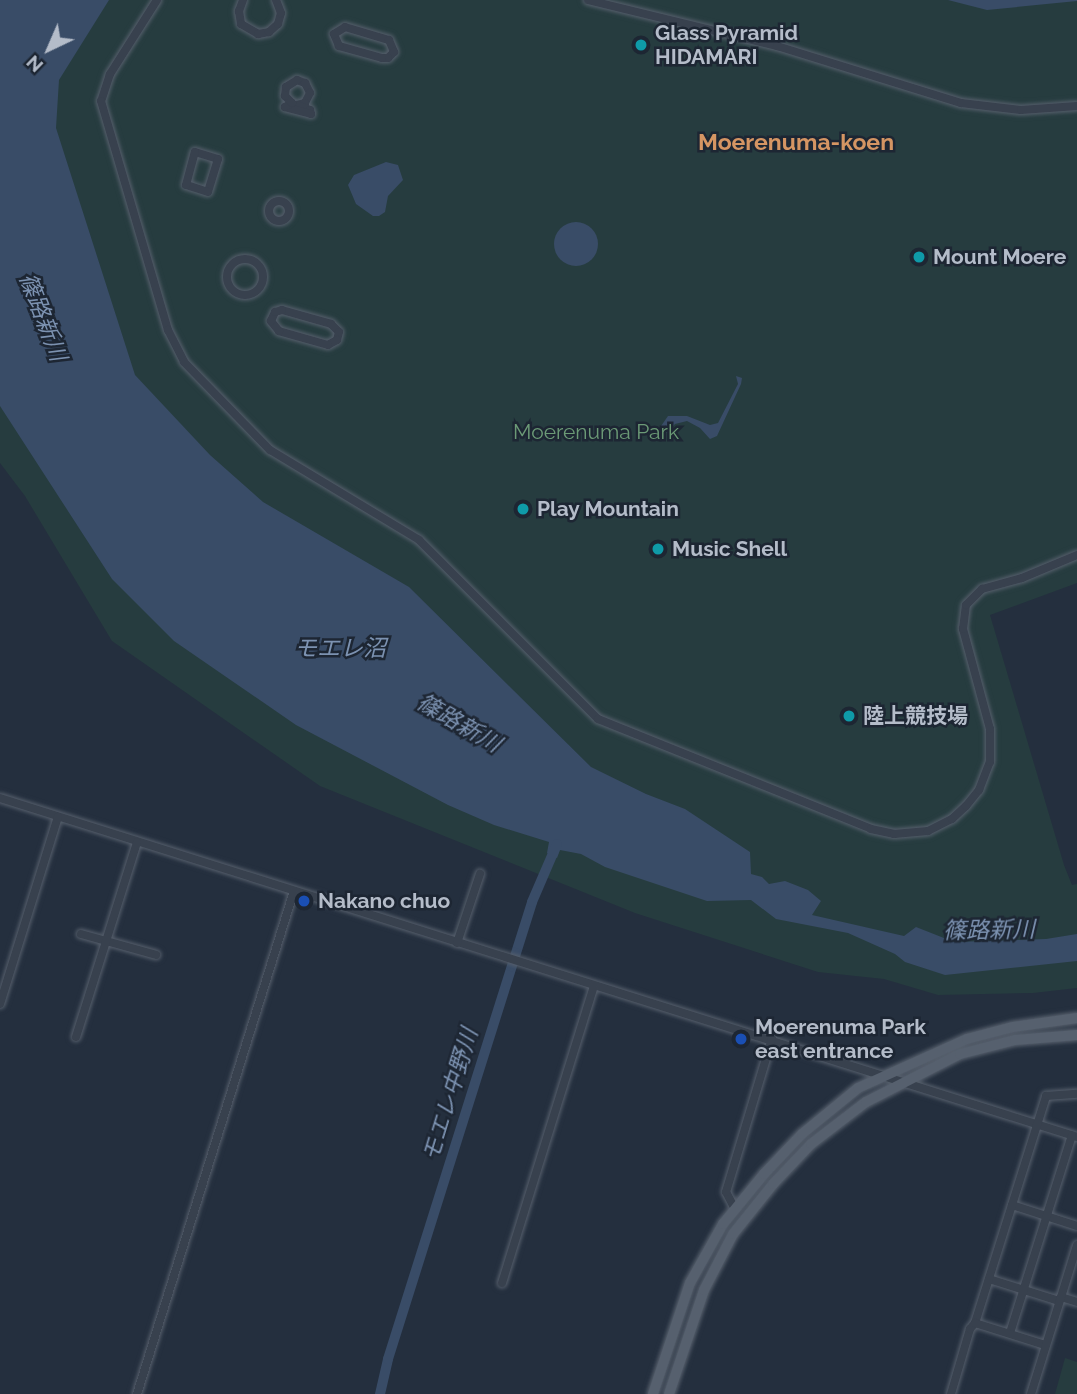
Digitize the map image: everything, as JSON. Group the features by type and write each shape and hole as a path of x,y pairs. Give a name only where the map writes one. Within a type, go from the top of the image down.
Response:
{"main road":[{"path":"653,1394 690,1283 723,1224 802,1134 858,1088 967,1039 1013,1027 1077,1018"},
{"path":"669,1394 704,1290 733,1234 773,1184 811,1144 866,1102 960,1054 1015,1040 1077,1035"}],"street":[{"path":"157,0 110,74 101,101 169,330 184,362 270,450 418,540 597,719 870,829 894,834 928,831 952,819 967,806 979,790 990,762 990,729 963,629 967,605 982,589 1022,578 1077,555"},
{"path":"243,0 239,11 242,24 252,33 264,34 274,29 281,19 276,0"},
{"path":"588,0 776,46 961,103 1021,110 1077,106"},
{"path":"345,27 390,40 394,51 388,58 382,58 339,46 334,34 345,27"},
{"path":"297,80 305,83 310,93 305,103 297,105 310,110 311,114 296,110 285,107 292,103 287,100 285,91 289,84 297,80"},
{"path":"195,152 218,159 208,192 186,185 195,152"},
{"path":"251,261 261,270 262,283 253,293 240,294 229,286 228,272 237,262 251,261"},
{"path":"282,310 331,324 337,329 338,336 335,343 328,345 279,331 271,320 275,312 282,310"},
{"path":"0,799 594,986 886,1074 1074,1136 1010,1334"},
{"path":"0,1004 58,817"},
{"path":"76,1037 136,842"},
{"path":"457,943 480,874"},
{"path":"137,1394 294,891"},
{"path":"81,934 156,955"},
{"path":"502,1283 594,986"},
{"path":"735,1209 726,1192 772,1040"},
{"path":"951,1394 1046,1096 1077,1094"},
{"path":"1012,1205 1077,1226"},
{"path":"1031,1394 1077,1245"},
{"path":"989,1279 1077,1302"},
{"path":"975,1323 1045,1345"}],"green space":[{"name":"Moerenuma Park","path":"0,0 1077,0 1077,583 990,615 1064,865 1072,885 1077,884 1077,988 1033,993 938,995 884,979 818,972 635,913 320,786 112,641 25,496 0,463"},
{"path":"1065,1358 1077,1362 1077,1394 1055,1394"}],"water":[{"name":"モエレ沼","path":"0,0 109,0 59,80 56,128 135,375 210,455 263,502 409,587 591,767 646,794 685,809 750,852 751,874 762,877 769,884 785,881 808,890 821,901 812,915 904,936 916,927 954,942 1046,939 1077,934 1077,961 945,975 905,962 895,954 848,933 776,919 751,900 707,901 605,867 581,854 560,850 557,858 547,853 549,842 494,825 448,805 296,725 174,641 112,579 0,406"},
{"path":"948,0 1077,0 1077,1 987,10"},
{"path":"386,162 398,165 403,180 388,196 385,212 373,216 356,204 348,185 354,175"},
{"path":"576,222 591,229 598,244 591,259 576,266 561,259 554,244 561,229"},
{"path":"736,376 742,378 741,384 717,436 710,439 700,428 687,421 675,424 668,433 659,429 668,416 687,416 710,425 718,423 738,384"}],"waterway":[{"name":"モエレ中野川","path":"380,1394 388,1359 532,902 557,844"}],"place":[{"name":"Glass Pyramid HIDAMARI","path":"641,45"},
{"name":"Mount Moere","path":"919,257"},
{"name":"Play Mountain","path":"523,509"},
{"name":"Music Shell","path":"658,549"},
{"name":"陸上競技場","path":"849,716"},
{"name":"Nakano chuo","path":"304,901"},
{"name":"Moerenuma Park east entrance","path":"741,1039"}],"district":[{"name":"Moerenuma-koen","path":"796,142"}],"water label":[{"name":"篠路新川","path":"43,317"},
{"name":"篠路新川","path":"459,723"},
{"name":"篠路新川","path":"989,930"}]}
